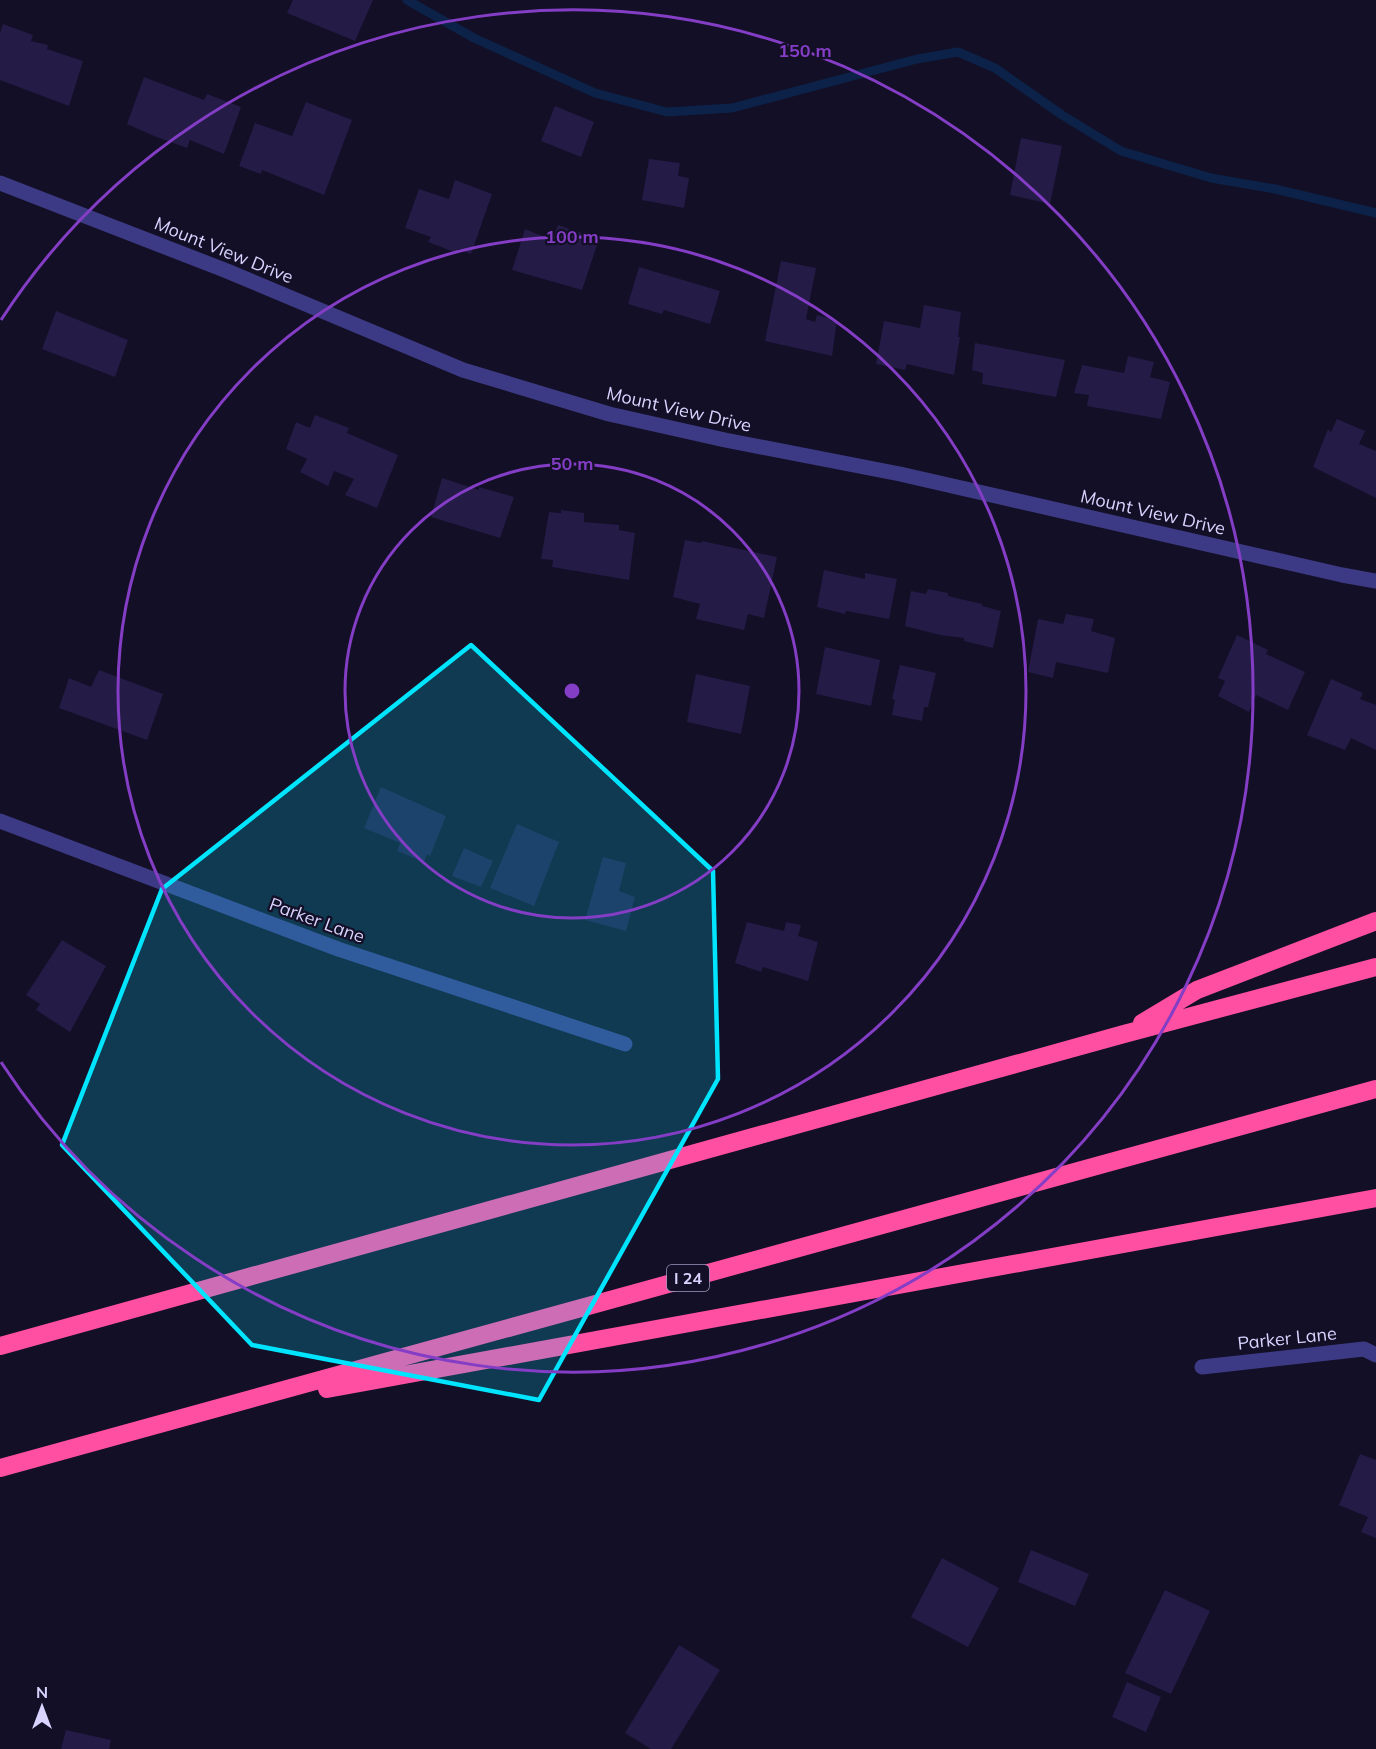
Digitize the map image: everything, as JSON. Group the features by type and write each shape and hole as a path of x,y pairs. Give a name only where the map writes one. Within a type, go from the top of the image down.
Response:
{"highway":[{"path":"1124,1034 1197,990 1376,921"},
{"path":"0,1346 1124,1034 1376,967"},
{"name":"I 24","path":"0,1468 1376,1089"},
{"path":"210,1410 1376,1198"}],"street":[{"name":"Mount View Drive","path":"0,183 227,271 463,370 609,414 725,440 900,474 1321,571 1376,581"},
{"name":"Parker Lane","path":"0,821 338,949 625,1044"},
{"name":"Parker Lane","path":"1202,1366 1364,1349 1376,1354"}],"highlighted area":[{"path":"471,645 713,871 718,1079 539,1400 252,1345 62,1145 162,889"}],"building":[{"path":"293,0 373,0 355,41 287,13"},
{"path":"3,24 33,35 31,41 48,45 47,49 83,61 69,106 0,80 0,33"},
{"path":"144,77 204,100 207,94 241,107 224,154 190,140 187,148 127,124"},
{"path":"306,102 352,120 324,195 262,170 261,174 239,166 255,123 292,136"},
{"path":"555,106 594,122 581,157 541,141"},
{"path":"1021,138 1062,146 1050,204 1010,195"},
{"path":"649,159 680,163 678,176 689,178 684,208 642,200"},
{"path":"455,180 492,194 471,254 458,249 457,253 428,242 431,237 405,228 419,189 449,199"},
{"path":"558,225 599,239 582,290 512,270 525,229 552,240"},
{"path":"781,261 816,268 806,319 815,322 817,315 837,320 832,356 765,341"},
{"path":"639,267 720,291 710,324 664,310 662,314 628,304"},
{"path":"924,305 961,312 954,375 907,364 905,370 876,364 884,321 920,328"},
{"path":"56,311 128,340 115,377 42,349"},
{"path":"975,343 1065,360 1056,397 982,384 983,373 972,370"},
{"path":"1128,356 1154,362 1150,377 1170,382 1161,419 1087,406 1089,395 1074,393 1082,365 1124,373"},
{"path":"315,415 349,428 347,433 398,455 377,508 345,495 354,479 334,471 328,486 300,472 307,459 286,449 296,422 310,428"},
{"path":"1337,419 1365,431 1359,444 1376,451 1376,498 1313,467 1328,429 1331,432"},
{"path":"442,478 479,490 479,487 514,497 500,538 431,517"},
{"path":"561,510 584,513 584,522 619,525 619,530 635,533 629,580 552,567 553,560 541,559 549,512 561,513"},
{"path":"685,540 701,543 702,541 777,557 764,618 748,614 744,630 696,619 700,604 673,597"},
{"path":"824,570 865,579 865,573 897,579 889,619 846,611 845,614 817,607"},
{"path":"928,589 948,593 948,596 1001,611 993,648 964,641 964,638 940,635 905,626 911,591 926,594"},
{"path":"1066,614 1094,619 1091,631 1115,638 1108,673 1056,662 1053,678 1028,672 1038,619 1063,624"},
{"path":"1237,635 1268,650 1266,654 1305,672 1288,710 1256,695 1249,712 1218,696 1225,681 1218,678"},
{"path":"825,647 880,660 871,706 816,694"},
{"path":"900,665 936,673 928,707 924,707 922,721 892,715 895,700 892,699"},
{"path":"99,670 163,694 147,740 59,708 69,678 91,687"},
{"path":"696,674 750,686 741,734 687,722"},
{"path":"1331,679 1363,693 1360,699 1376,705 1376,750 1351,738 1345,750 1307,735"},
{"path":"381,787 446,816 430,856 427,854 424,862 397,851 400,843 364,828"},
{"path":"517,824 559,842 534,906 490,888"},
{"path":"464,848 493,861 481,887 452,876"},
{"path":"603,857 626,863 619,891 635,897 626,931 585,920"},
{"path":"747,922 784,931 786,922 801,925 798,936 818,942 808,981 763,967 761,972 735,963"},
{"path":"62,940 106,966 70,1032 36,1010 40,1004 26,995"},
{"path":"1360,1454 1376,1460 1376,1538 1361,1532 1368,1517 1339,1505"},
{"path":"1031,1550 1089,1574 1075,1606 1018,1582"},
{"path":"942,1558 999,1588 968,1647 911,1617"},
{"path":"1165,1590 1210,1611 1171,1694 1125,1673"},
{"path":"679,1645 720,1670 671,1749 651,1749 625,1733"},
{"path":"1127,1682 1161,1697 1146,1732 1112,1717"},
{"path":"66,1730 111,1740 109,1749 61,1749"}],"waterway":[{"path":"407,0 474,38 595,93 667,112 732,108 917,59 958,52 995,68 1062,115 1121,151 1211,178 1275,189 1376,213"}]}
